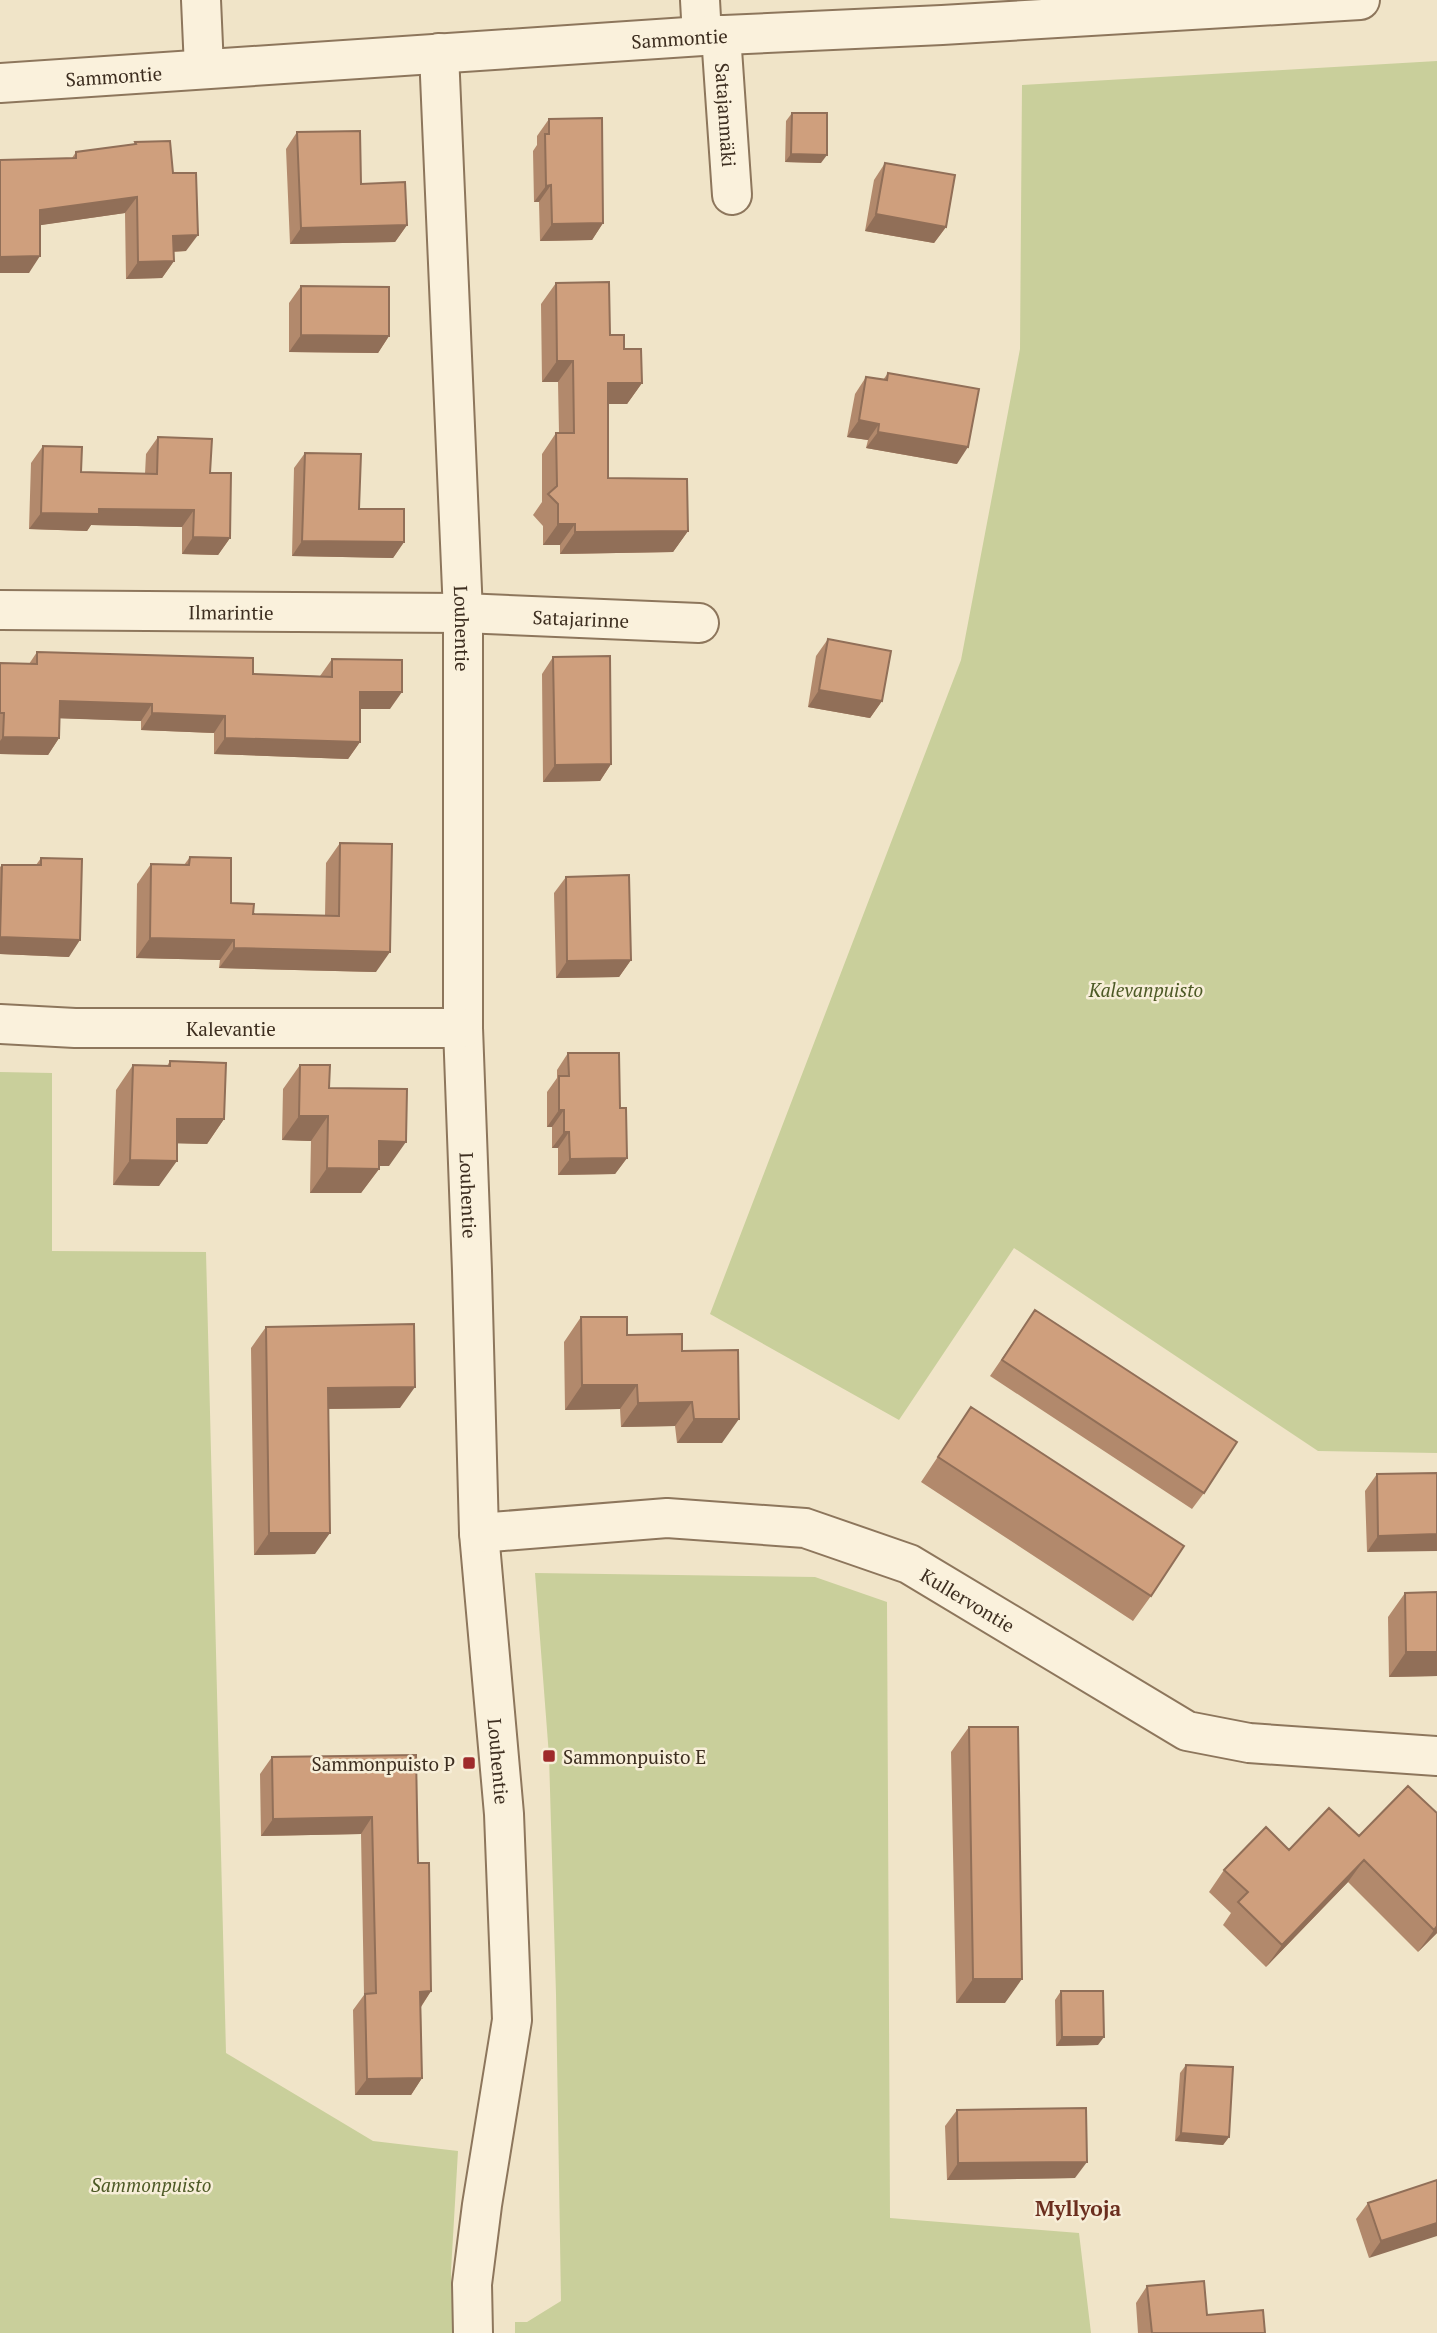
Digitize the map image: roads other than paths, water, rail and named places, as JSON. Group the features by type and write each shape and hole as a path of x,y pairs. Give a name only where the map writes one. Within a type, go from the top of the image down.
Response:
{"street":[{"path":"201,0 204,68"},
{"name":"Sammontie","path":"0,83 439,53 708,24 942,25 1360,0"},
{"name":"Satajanmäki","path":"708,24 732,195"},
{"name":"Louhentie","path":"439,53 463,613 463,1028 478,1533 504,1814 512,2020 472,2284 473,2333"},
{"name":"Ilmarintie","path":"0,610 463,613"},
{"name":"Satajarinne","path":"463,613 699,623"},
{"name":"Kalevantie","path":"0,1024 75,1028 463,1028"},
{"name":"Kullervontie","path":"478,1533 667,1518 804,1528 909,1564 1187,1731 1249,1743 1437,1756"}],"place":[{"name":"Sammonpuisto E","path":"549,1756"},
{"name":"Sammonpuisto P","path":"469,1763"}],"district":[{"name":"Myllyoja","path":"1078,2208"}],"park label":[{"name":"Kalevanpuisto","path":"1146,989"},
{"name":"Sammonpuisto","path":"151,2184"}]}
